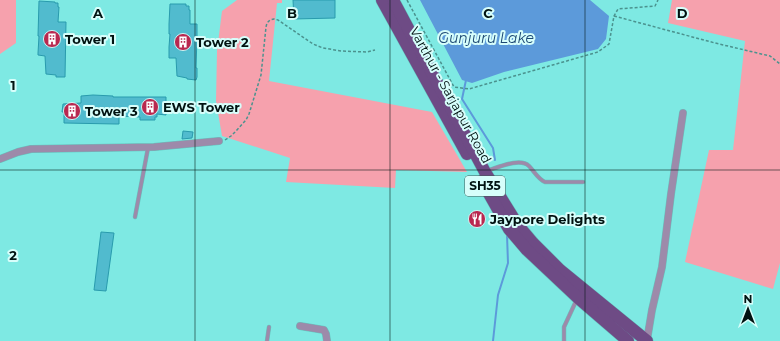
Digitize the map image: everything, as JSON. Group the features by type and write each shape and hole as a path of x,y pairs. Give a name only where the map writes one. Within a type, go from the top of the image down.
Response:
{"main road":[{"name":"Varthur - Sarjapur Road","path":"382,0 509,229 527,250 578,298 628,341"},
{"name":"Varthur - Sarjapur Road","path":"393,0 485,172 517,224 533,243 560,270 647,341"}],"street":[{"path":"647,341 662,267 683,113"},
{"path":"0,159 31,149 148,147 219,141"},
{"path":"300,326 324,330 327,341"}],"lane":[{"path":"135,217 148,147"},
{"path":"485,172 518,162 528,165 544,182 583,182"},
{"path":"564,341 564,327 578,298"},
{"path":"267,341 269,327"}],"path":[{"path":"407,0 454,87 469,89 598,52 608,44 614,16 618,9 655,6 658,0"},
{"path":"614,16 770,56 780,64"},
{"path":"219,141 225,140 231,136 246,120 249,114 261,75 265,31 267,23 270,20 278,20 313,44 323,48 341,51 366,52 375,50"}],"shaded area":[{"path":"0,0 16,0 16,43 0,54"},
{"path":"237,0 282,0 282,3 277,3 269,81 432,112 467,172 396,170 395,188 286,182 290,158 222,136 216,101 217,51 222,11"},
{"path":"672,0 780,0 780,263 773,289 685,262 709,150 733,150 745,41 668,23"}],"water":[{"name":"Gunjuru Lake","path":"420,0 590,0 609,16 606,39 598,49 504,72 472,83 462,80"}],"building":[{"path":"293,0 335,0 335,18 294,19"},
{"name":"Tower 1","path":"39,1 58,3 58,22 66,22 65,77 56,77 56,75 46,74 45,56 38,55"},
{"name":"Tower 2","path":"170,4 186,4 186,6 189,6 190,24 197,24 196,80 177,76 176,58 169,58"},
{"path":"93,95 113,97 166,97 166,115 157,114 155,120 140,120 140,117 119,116 119,124 64,123 64,112 62,112 63,104 81,103 81,96"},
{"path":"183,131 193,132 192,138 182,139"},
{"path":"101,232 114,233 106,291 94,290"}],"waterway":[{"path":"466,80 462,99 493,148 495,160"},
{"path":"493,341 498,295 508,263 507,235"}],"place":[{"name":"Tower 1","path":"52,39"},
{"name":"Tower 2","path":"183,42"},
{"name":"EWS Tower","path":"150,107"},
{"name":"Tower 3","path":"72,111"},
{"name":"Jaypore Delights","path":"477,219"}]}
